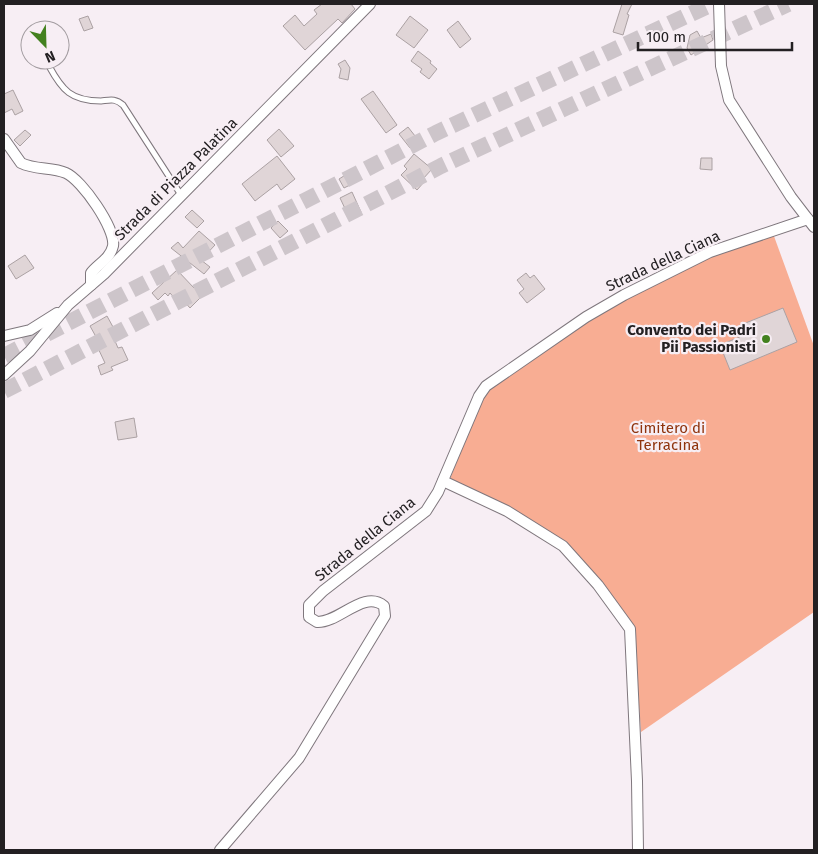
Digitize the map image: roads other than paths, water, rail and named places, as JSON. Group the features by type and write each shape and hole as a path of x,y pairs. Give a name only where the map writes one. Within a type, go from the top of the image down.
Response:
{"street":[{"name":"Strada di Piazza Palatina","path":"4,375 30,352 64,309 91,285 370,4"},
{"path":"720,4 721,66 729,100 790,196 811,223"},
{"path":"4,139 21,163 71,175 103,216 111,231 113,244 108,257 91,273 91,285"},
{"name":"Strada della Ciana","path":"220,850 303,753 385,616 385,609 382,604 370,600 329,620 317,622 309,617 307,612 309,605 323,591 421,516 434,499 443,481 479,396 494,378 624,295 710,252 811,223"},
{"path":"4,336 30,330 64,309"},
{"path":"443,481 507,511 563,546 598,585 630,630 637,781 638,850"}],"lane":[{"path":"51,70 69,95 98,101 113,100 123,105 181,195"}],"tunnel":[{"path":"4,356 436,133 712,4"},
{"path":"4,391 441,166 788,4"}],"place":[{"name":"Convento dei Padri Pii Passionisti","path":"766,339"}],"park label":[{"name":"Cimitero di Terracina","path":"668,436"}]}
